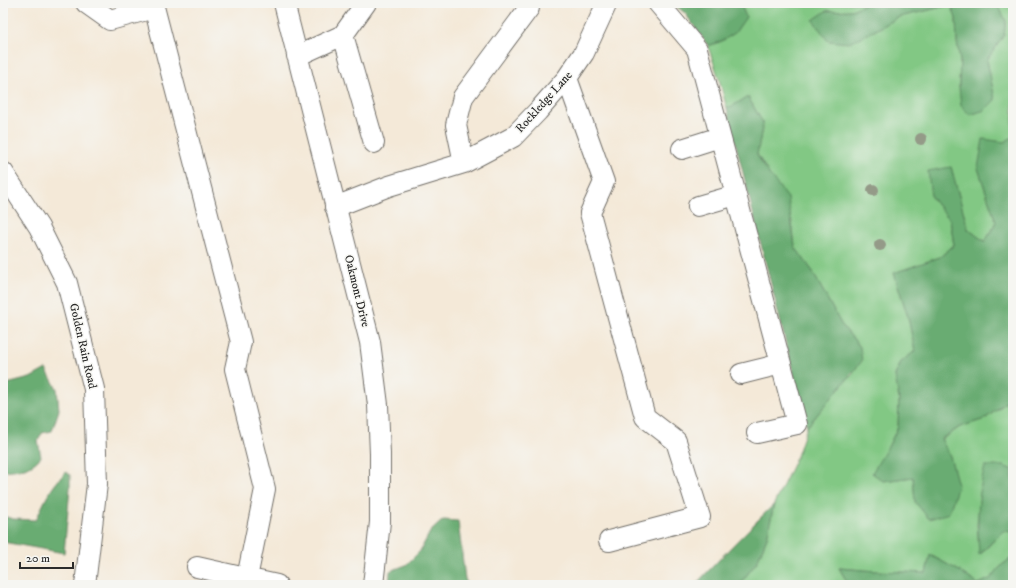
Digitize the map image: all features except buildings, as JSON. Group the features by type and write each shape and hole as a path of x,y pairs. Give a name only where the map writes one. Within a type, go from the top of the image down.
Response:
{"street":[{"path":"86,3 110,20 153,6 241,342 235,369 265,489 247,578"},
{"name":"Oakmont Drive","path":"284,3 370,342 378,405 380,522 373,585"},
{"path":"297,56 343,35 366,3"},
{"name":"Rockledge Lane","path":"335,207 389,186 464,163 513,137 567,78 584,53 607,3"},
{"path":"658,3 697,49 798,424 757,434"},
{"path":"464,163 456,126 463,97 530,8"},
{"path":"343,35 374,143"},
{"path":"567,78 604,182 590,213 645,417 676,441 700,517 610,541"},
{"path":"682,149 720,137"},
{"name":"Golden Rain Road","path":"3,172 39,227 68,282 94,388 97,484 85,585"},
{"path":"698,206 736,195"},
{"path":"741,374 781,364"},
{"path":"196,567 277,585"}],"green space":[{"path":"672,3 740,3 746,17 735,33 722,41 708,46 685,13"},
{"path":"740,3 868,3 852,10 826,11 874,31 899,17 951,5 956,18 957,42 960,60 959,87 995,100 987,60 1004,35 1006,21 997,3 1013,3 1013,137 1004,142 978,168 996,222 985,242 968,229 951,167 931,197 950,220 954,245 940,257 894,273 908,317 915,351 901,362 895,375 899,399 898,427 889,445 883,481 913,477 915,502 950,456 941,440 960,427 985,419 1007,402 1013,413 1013,470 1003,466 979,506 977,525 980,555 1003,531 1013,532 1013,557 1002,565 990,579 978,584 956,569 930,555 926,573 839,568 849,585 739,585 757,562 767,537 774,504 797,456 807,427 853,374 860,347 841,324 811,269 795,247 792,221 769,174 757,154 763,123 748,97 727,109 708,46 722,41 746,17"},
{"path":"868,3 997,3 1006,21 1004,35 987,60 995,100 985,110 970,115 961,106 959,87 960,60 957,42 956,18 951,5 899,17 849,43 828,41 813,20 826,11 852,10"},
{"path":"748,97 763,123 757,155 769,174 788,198 795,247 811,269 841,324 860,347 862,361 807,427 727,109"},
{"path":"1013,137 1013,413 1006,402 985,419 960,427 941,439 950,456 958,485 949,513 929,519 915,502 913,477 883,481 872,473 898,427 899,399 895,376 901,362 915,351 908,317 894,273 940,257 954,245 950,220 931,197 928,171 951,167 968,229 985,242 996,222 978,168 983,139 1004,142"},
{"path":"46,369 57,389 59,410 52,431 42,433 38,441 41,457 37,461 28,467 3,471 3,385 30,378"},
{"path":"985,466 1003,466 1013,470 1013,532 1003,531 979,555 978,510 980,488"},
{"path":"66,472 70,475 70,488 64,553 3,542 3,516 13,519 36,520 48,494"},
{"path":"774,504 767,537 757,562 739,585 695,585 736,542"},
{"path":"443,520 458,521 465,579 468,585 389,585 390,571 406,565 420,551 430,532"},
{"path":"930,555 956,569 978,584 990,579 1002,565 1013,557 1013,585 849,585 839,568 926,573"}]}
